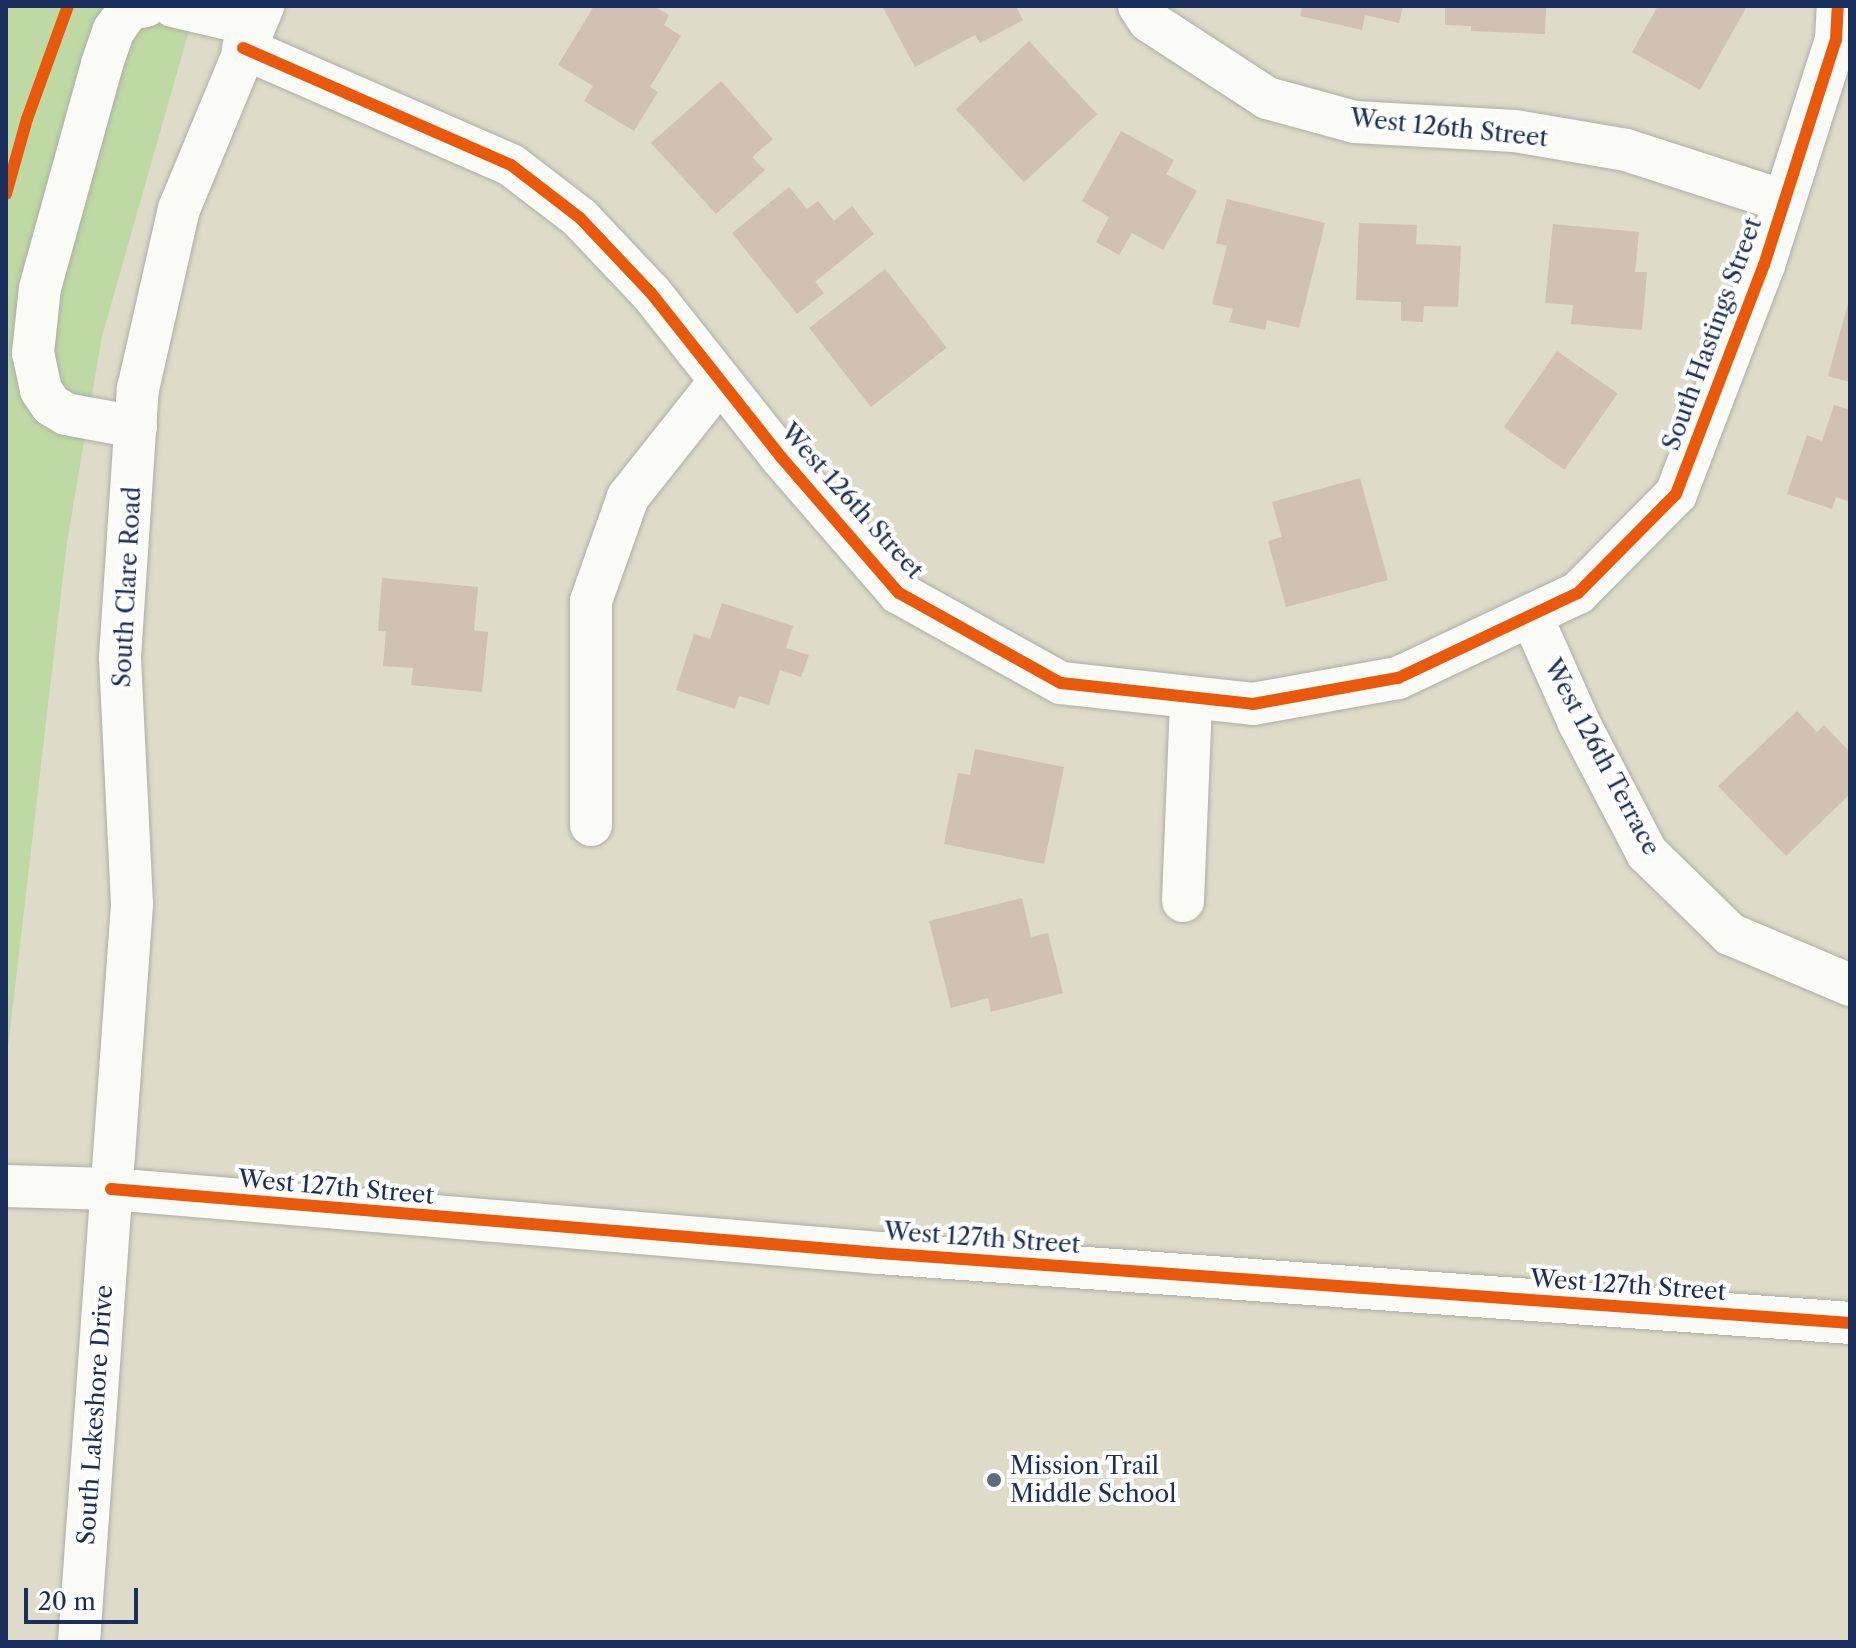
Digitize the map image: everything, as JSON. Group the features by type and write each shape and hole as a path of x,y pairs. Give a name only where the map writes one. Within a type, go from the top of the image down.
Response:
{"street":[{"path":"136,427 66,414 51,405 41,390 33,353 40,288 102,64 114,30 129,9 146,6"},
{"name":"West 126th Street","path":"173,6 253,26 511,165 580,218 651,293 720,381 899,593 1061,683 1253,704 1398,678 1531,615"},
{"name":"West 126th Street","path":"1139,6 1149,21 1267,98 1355,122 1515,131 1626,150 1784,201"},
{"name":"South Hastings Street","path":"1531,615 1578,593 1676,494 1764,265 1836,40 1838,6"},
{"name":"South Clare Road","path":"111,1189 132,904 120,657 138,389 179,209 253,26"},
{"path":"591,825 591,601 628,497 720,381"},
{"name":"West 126th Terrace","path":"1531,615 1579,723 1647,853 1730,934 1850,985"},
{"path":"1183,901 1191,698"},
{"name":"West 127th Street","path":"6,1186 111,1189 863,1252 1850,1323"},
{"name":"South Lakeshore Drive","path":"79,1642 111,1189"}],"green space":[{"path":"6,6 196,6 102,336 67,542 6,1065"}],"building":[{"path":"594,6 654,6 669,15 664,25 681,36 650,87 658,92 634,131 584,101 593,86 558,65"},
{"path":"882,6 1016,6 1023,20 980,43 975,35 915,67"},
{"path":"1302,6 1403,6 1399,23 1365,15 1362,30 1300,16"},
{"path":"1445,6 1546,6 1545,34 1471,31 1471,26 1445,25"},
{"path":"1658,6 1746,8 1700,90 1632,52"},
{"path":"1029,41 1097,114 1024,182 956,109"},
{"path":"721,81 773,139 752,157 765,170 716,214 651,143"},
{"path":"1121,131 1174,160 1166,174 1197,191 1163,250 1132,233 1119,255 1096,242 1109,217 1082,201"},
{"path":"789,187 807,209 818,201 834,221 852,206 874,234 815,282 824,293 797,314 732,233"},
{"path":"1227,199 1325,223 1299,328 1267,320 1265,330 1229,322 1233,309 1212,304 1227,246 1216,243"},
{"path":"1359,223 1417,225 1416,244 1461,246 1458,307 1424,306 1423,322 1401,321 1401,302 1356,300"},
{"path":"1553,224 1639,232 1635,272 1647,272 1642,330 1571,324 1573,305 1545,303"},
{"path":"885,269 947,348 871,407 809,328"},
{"path":"1850,300 1850,382 1828,376"},
{"path":"1557,351 1618,393 1564,470 1504,427"},
{"path":"1834,405 1850,410 1850,502 1836,497 1832,509 1787,494 1807,435 1822,441"},
{"path":"1360,478 1388,580 1286,607 1268,541 1282,537 1272,502"},
{"path":"382,578 478,587 474,630 488,632 482,692 411,685 413,668 383,666 386,631 378,631"},
{"path":"722,603 793,626 786,648 809,655 801,677 780,670 769,705 739,696 735,709 676,690 694,634 710,639"},
{"path":"1797,711 1817,732 1824,725 1850,752 1850,794 1786,856 1718,786"},
{"path":"975,749 1064,767 1044,864 944,844 958,773 970,775"},
{"path":"1022,898 1031,937 1048,933 1063,993 991,1012 988,998 951,1008 929,921"}],"cycle path":[{"path":"6,194 27,119 68,6"},
{"path":"243,48 511,165 580,218 651,293 781,457 899,593 1061,683 1253,704 1398,678 1578,593 1676,494 1764,265 1836,40 1838,6"},
{"path":"111,1189 879,1253 1850,1323"}],"place":[{"name":"Mission Trail Middle School","path":"994,1480"}]}
